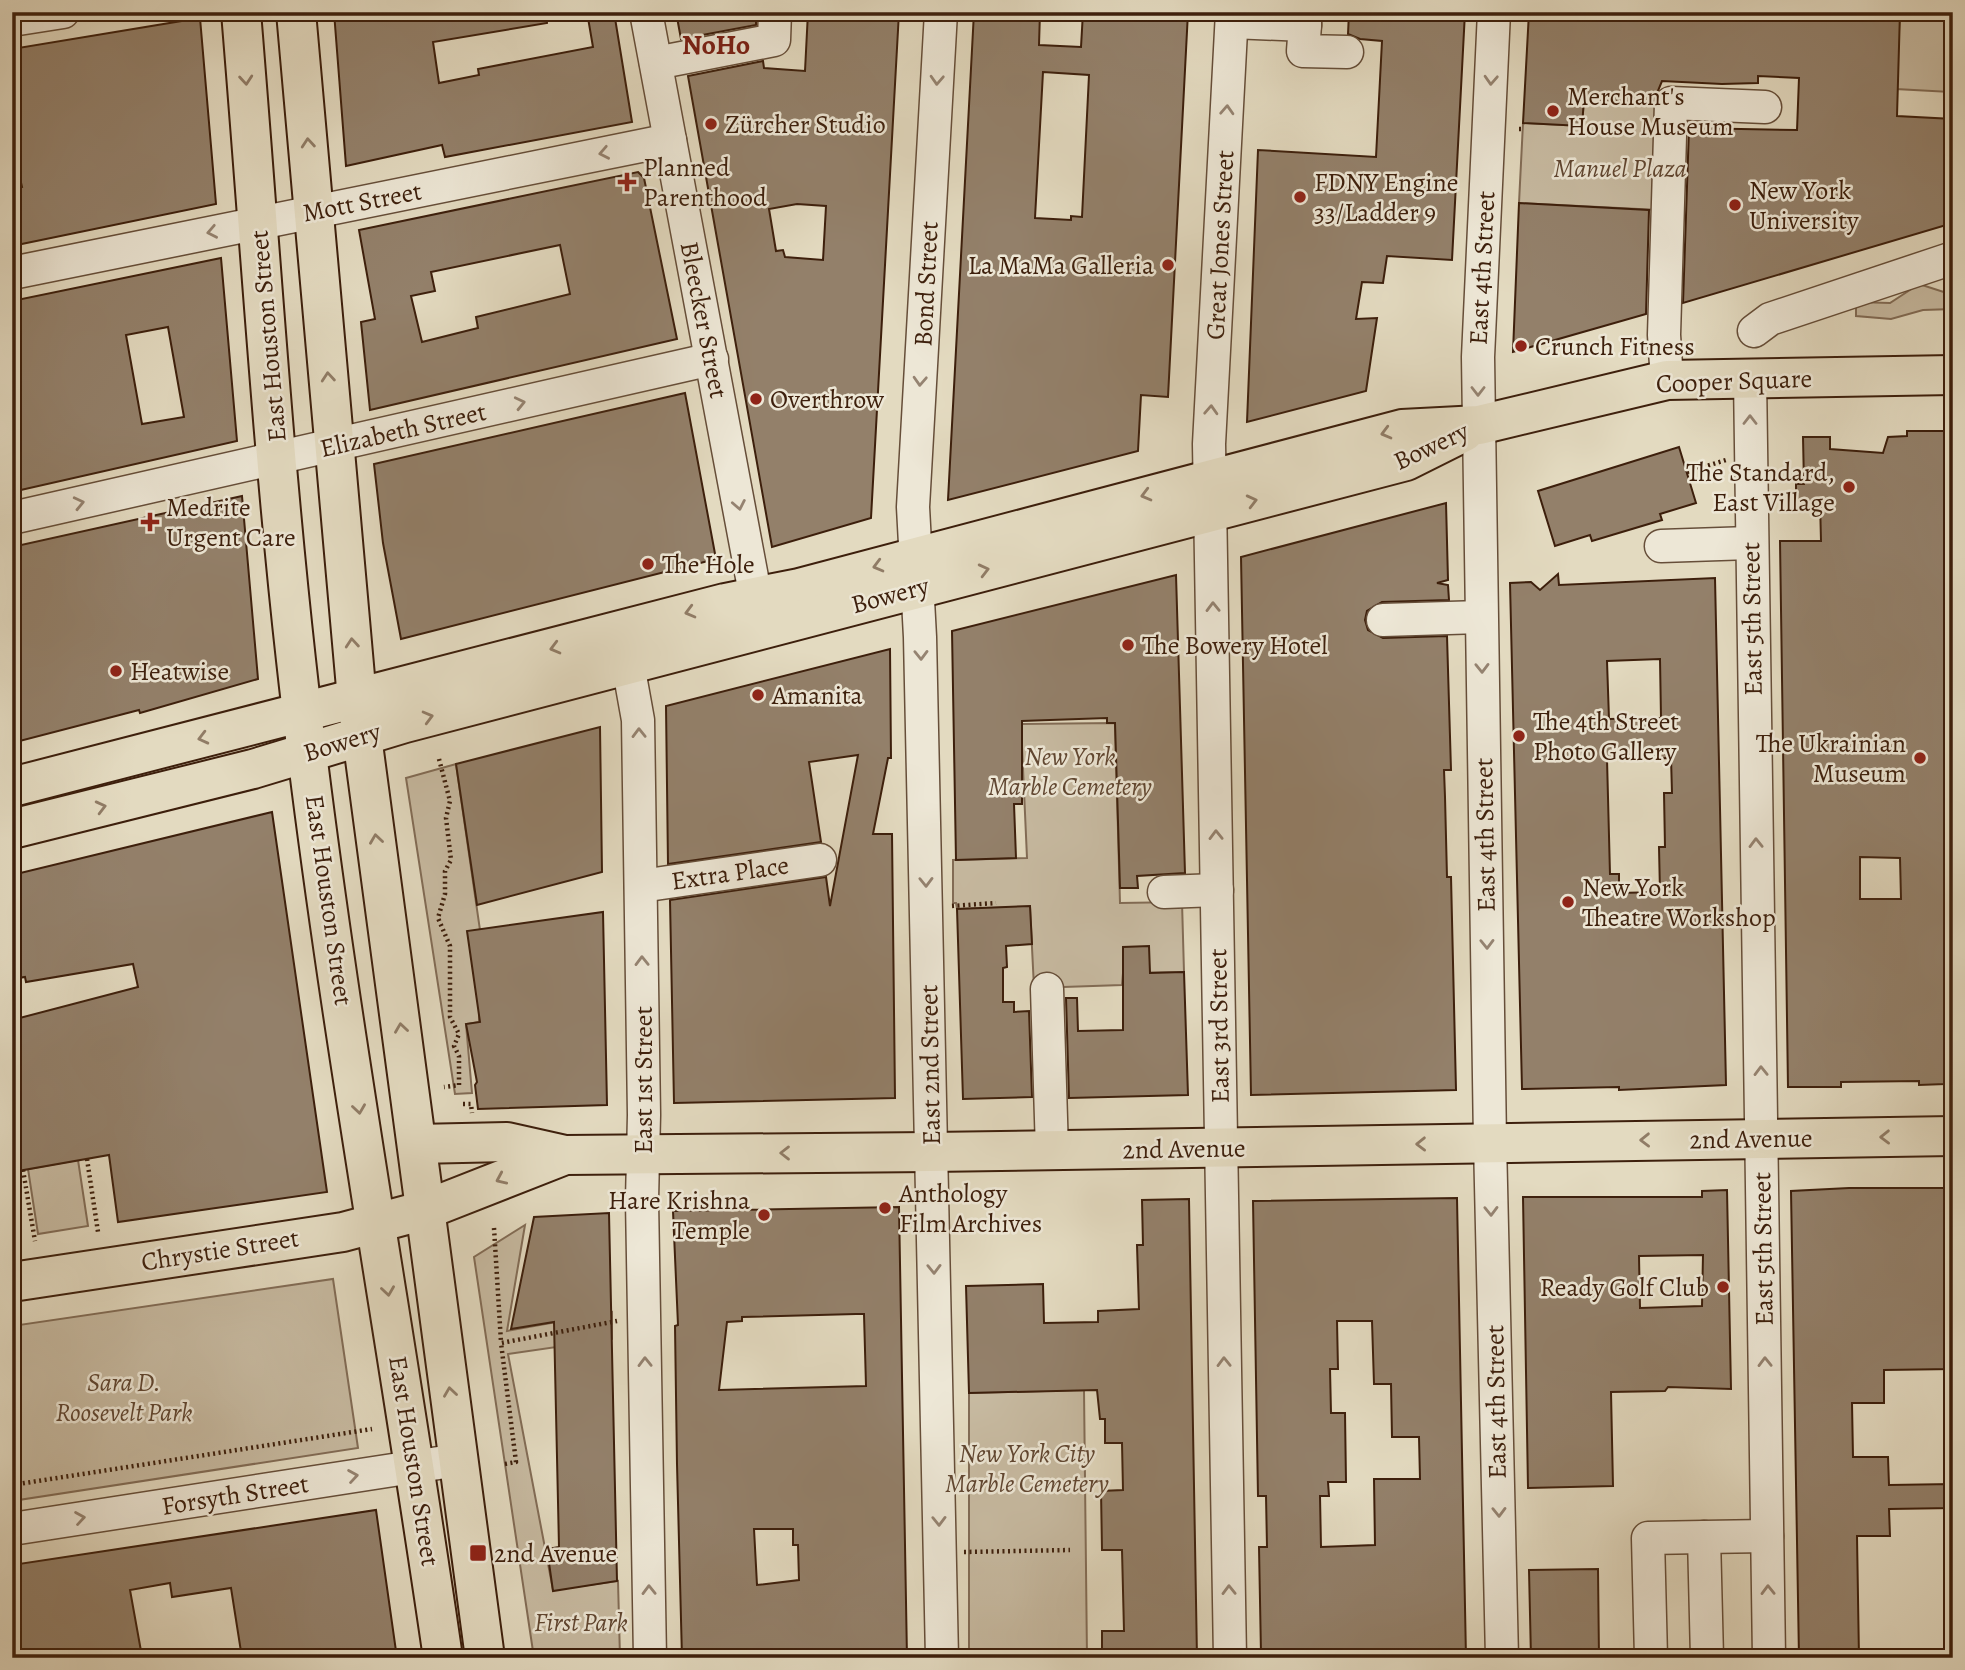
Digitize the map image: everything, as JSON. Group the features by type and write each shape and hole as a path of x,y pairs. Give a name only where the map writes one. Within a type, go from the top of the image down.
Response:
{"main road":[{"name":"East Houston Street","path":"241,12 303,713 443,1658"},
{"name":"East Houston Street","path":"296,12 360,717 485,1658"},
{"name":"Cooper Square","path":"1479,425 1667,380 1953,375"},
{"name":"Bowery","path":"12,787 303,713 360,717 1212,495 1402,429 1479,425"},
{"name":"Bowery","path":"12,829 253,769 308,752 360,717"},
{"name":"2nd Avenue","path":"425,1210 565,1155 1052,1151 1953,1136"},
{"path":"416,1144 507,1142 565,1155"},
{"name":"Chrystie Street","path":"12,1282 343,1232 425,1210"}],"street":[{"path":"12,20 63,12"},
{"name":"Bleecker Street","path":"646,12 759,612"},
{"path":"656,63 774,40 775,12"},
{"name":"Bond Street","path":"917,571 913,507 941,12"},
{"name":"East 4th Street","path":"1494,12 1478,357 1490,1142 1502,1658"},
{"path":"1232,17 1305,18 1303,51 1347,52"},
{"name":"Great Jones Street","path":"1212,495 1210,433 1232,17"},
{"path":"1667,380 1664,335 1671,103 1765,107"},
{"name":"Mott Street","path":"12,273 670,140"},
{"name":"Cooper Square","path":"1754,331 1770,319 1953,258"},
{"name":"Elizabeth Street","path":"12,518 712,359"},
{"name":"East 5th Street","path":"1750,378 1750,543 1769,1658"},
{"name":"East 3rd Street","path":"1212,495 1230,1658"},
{"path":"1661,546 1750,543"},
{"name":"East 2nd Street","path":"917,571 942,1658"},
{"path":"1383,620 1482,617"},
{"name":"East 1st Street","path":"625,647 638,720 650,1658"},
{"name":"Extra Place","path":"641,886 820,860"},
{"path":"1164,892 1217,890"},
{"path":"1047,989 1052,1151"},
{"name":"Forsyth Street","path":"12,1529 458,1460"},
{"path":"1651,1658 1648,1538 1767,1536"},
{"path":"1704,1537 1707,1658"}],"path":[{"path":"1687,472 1716,461 1750,458"},
{"path":"439,760 450,801 446,818 451,860 445,871 446,894 438,918 450,946 450,1017 459,1034 454,1046 459,1056 459,1085 444,1087"},
{"path":"951,906 996,903"},
{"path":"463,1104 471,1104 472,1118"},
{"path":"87,1159 99,1232"},
{"path":"23,1170 35,1241"},
{"path":"12,1178 18,1215 15,1244"},
{"path":"494,1228 501,1343 516,1462 505,1464"},
{"path":"501,1343 622,1320"},
{"path":"12,1485 372,1429"},
{"path":"963,1552 1070,1550"}],"green space":[{"path":"1900,12 1953,12 1950,92 1896,89"},
{"name":"Manuel Plaza","path":"1584,99 1660,103 1659,210 1519,203 1523,123 1582,126"},
{"path":"1919,284 1953,295 1953,309 1923,310 1891,319 1856,316 1856,302 1890,303"},
{"name":"New York Marble Cemetery","path":"1115,723 1120,903 1182,902 1184,972 1123,973 1122,985 1034,988 1030,907 957,909 956,903 953,903 953,860 1027,858 1021,724"},
{"path":"456,764 480,930 479,1022 466,1024 472,1093 455,1094 406,778"},
{"path":"78,1160 88,1226 38,1234 28,1169"},
{"name":"First Park","path":"525,1225 507,1331 612,1312 612,1339 508,1354 553,1590 618,1581 620,1658 534,1658 474,1257"},
{"name":"Sara D. Roosevelt Park","path":"333,1279 358,1448 12,1501 12,1326"},
{"name":"New York City Marble Cemetery","path":"1084,1390 1087,1658 969,1658 969,1393"}],"building":[{"path":"334,12 546,12 547,23 433,42 439,83 479,75 478,69 593,47 587,12 614,12 632,122 445,157 442,145 346,166"},
{"path":"676,12 756,12 756,25 681,39"},
{"path":"808,12 899,12 871,518 772,547 688,76 763,61 764,68 805,71","holes":["797,204 826,206 823,260 785,257 783,250 776,251 769,209"]},
{"path":"974,12 1040,12 1039,45 1081,47 1083,12 1188,12 1168,397 1141,395 1138,451 948,500","holes":["1043,72 1089,75 1082,217 1071,216 1071,220 1035,218"]},
{"path":"1349,12 1465,12 1452,260 1387,256 1383,283 1362,282 1356,319 1377,318 1366,391 1247,422 1258,150 1376,157 1382,41 1360,39 1348,34"},
{"path":"1529,12 1900,12 1897,116 1953,119 1953,223 1683,303 1689,128 1797,130 1799,78 1758,76 1758,83 1722,84 1662,81 1653,103 1584,99 1582,126 1523,123"},
{"path":"200,18 216,204 12,246 12,189 22,187 12,143 12,49"},
{"path":"638,172 644,178 677,339 370,410 361,322 375,319 359,230","holes":["560,245 570,294 476,317 478,328 422,342 411,296 435,291 431,272"]},
{"path":"1519,203 1649,210 1646,314 1513,352"},
{"path":"221,258 237,441 12,492 12,301","holes":["168,327 184,417 142,424 126,335"]},
{"path":"685,393 716,559 401,639 383,543 374,464"},
{"path":"1907,431 1953,431 1953,1080 1945,1080 1945,1084 1919,1085 1919,1081 1841,1082 1841,1087 1788,1087 1780,541 1821,541 1820,501 1796,502 1796,484 1804,484 1803,437 1830,437 1830,449 1883,453 1888,437 1907,436","holes":["1860,857 1900,858 1901,899 1860,899"]},
{"path":"1679,447 1696,503 1660,514 1662,520 1592,541 1590,535 1555,546 1538,491"},
{"path":"242,496 258,679 140,713 139,710 12,743 12,547"},
{"path":"1446,503 1448,580 1437,583 1448,585 1449,600 1382,602 1367,611 1365,620 1368,630 1383,638 1447,636 1451,770 1444,770 1447,877 1451,877 1456,1090 1251,1095 1241,557"},
{"path":"1558,574 1559,585 1715,578 1726,1085 1619,1090 1619,1087 1522,1089 1510,583 1531,582 1540,590","holes":["1660,659 1661,718 1609,719 1607,661","1671,758 1672,793 1664,793 1665,847 1659,847 1660,892 1619,893 1619,874 1610,874 1607,759"]},
{"path":"1176,575 1185,873 1137,876 1138,888 1120,888 1115,723 1107,723 1107,718 1022,721 1022,804 1014,804 1016,858 956,860 952,631"},
{"path":"890,649 891,758 888,758 873,834 892,834 895,1098 674,1103 670,900 826,877 830,906 858,755 809,762 821,842 668,864 666,706"},
{"path":"600,727 602,872 477,905 456,764"},
{"path":"272,812 327,1192 118,1222 109,1155 18,1171 12,1134 12,1020 138,987 133,964 26,982 25,977 12,979 12,875"},
{"path":"1030,906 1032,944 1006,946 1007,967 1003,968 1003,1002 1014,1002 1014,1012 1029,1011 1032,1097 963,1099 957,909"},
{"path":"603,912 607,1105 478,1109 475,1085 477,1082 466,1024 480,1022 467,931"},
{"path":"1149,946 1150,973 1184,972 1188,1095 1069,1098 1066,998 1077,998 1078,1031 1123,1030 1123,947"},
{"path":"1953,1188 1953,1369 1884,1370 1884,1403 1852,1403 1853,1457 1888,1457 1889,1485 1953,1484 1953,1508 1889,1509 1890,1536 1857,1536 1859,1658 1799,1658 1791,1191"},
{"path":"1727,1190 1731,1389 1668,1387 1665,1391 1611,1392 1613,1486 1528,1488 1523,1197 1702,1197 1702,1191","holes":["1703,1255 1702,1306 1640,1308 1639,1256"]},
{"path":"1457,1198 1466,1658 1265,1658 1265,1654 1261,1654 1259,1547 1267,1547 1266,1496 1258,1496 1253,1201","holes":["1337,1321 1372,1321 1374,1384 1391,1384 1392,1437 1419,1437 1420,1479 1374,1479 1375,1545 1321,1547 1320,1496 1329,1496 1328,1482 1346,1482 1345,1413 1331,1413 1330,1369 1338,1369"]},
{"path":"1189,1199 1197,1658 1102,1658 1102,1631 1124,1631 1122,1550 1102,1550 1101,1491 1123,1490 1122,1443 1105,1443 1105,1419 1100,1419 1097,1390 969,1393 966,1286 1043,1284 1044,1323 1098,1322 1098,1311 1139,1309 1137,1245 1143,1245 1142,1200"},
{"path":"899,1207 907,1658 682,1658 675,1326 678,1325 673,1211","holes":["864,1314 866,1386 719,1390 727,1322 742,1321 742,1317","754,1529 793,1529 793,1545 798,1545 799,1580 757,1585"]},
{"path":"609,1213 617,1581 553,1591 547,1549 559,1547 554,1322 511,1329 534,1217"},
{"path":"376,1510 397,1658 242,1658 231,1588 172,1597 170,1583 130,1590 141,1651 106,1658 12,1658 12,1565"},
{"path":"1598,1569 1599,1658 1531,1658 1529,1570"}],"place":[{"name":"Merchant's House Museum","path":"1553,111"},
{"name":"Zürcher Studio","path":"711,124"},
{"name":"Planned Parenthood","path":"627,182"},
{"name":"FDNY Engine 33/Ladder 9","path":"1300,197"},
{"name":"New York University","path":"1735,205"},
{"name":"La MaMa Galleria","path":"1168,265"},
{"name":"Crunch Fitness","path":"1521,346"},
{"name":"Overthrow","path":"756,399"},
{"name":"The Standard, East Village","path":"1849,487"},
{"name":"Medrite Urgent Care","path":"150,522"},
{"name":"The Hole","path":"648,564"},
{"name":"The Bowery Hotel","path":"1128,645"},
{"name":"Heatwise","path":"116,671"},
{"name":"Amanita","path":"758,695"},
{"name":"The 4th Street Photo Gallery","path":"1519,736"},
{"name":"The Ukrainian Museum","path":"1920,758"},
{"name":"New York Theatre Workshop","path":"1568,902"},
{"name":"Anthology Film Archives","path":"885,1208"},
{"name":"Hare Krishna Temple","path":"764,1215"},
{"name":"Ready Golf Club","path":"1723,1287"},
{"name":"2nd Avenue","path":"478,1553"}],"district":[{"name":"NoHo","path":"716,45"}]}
